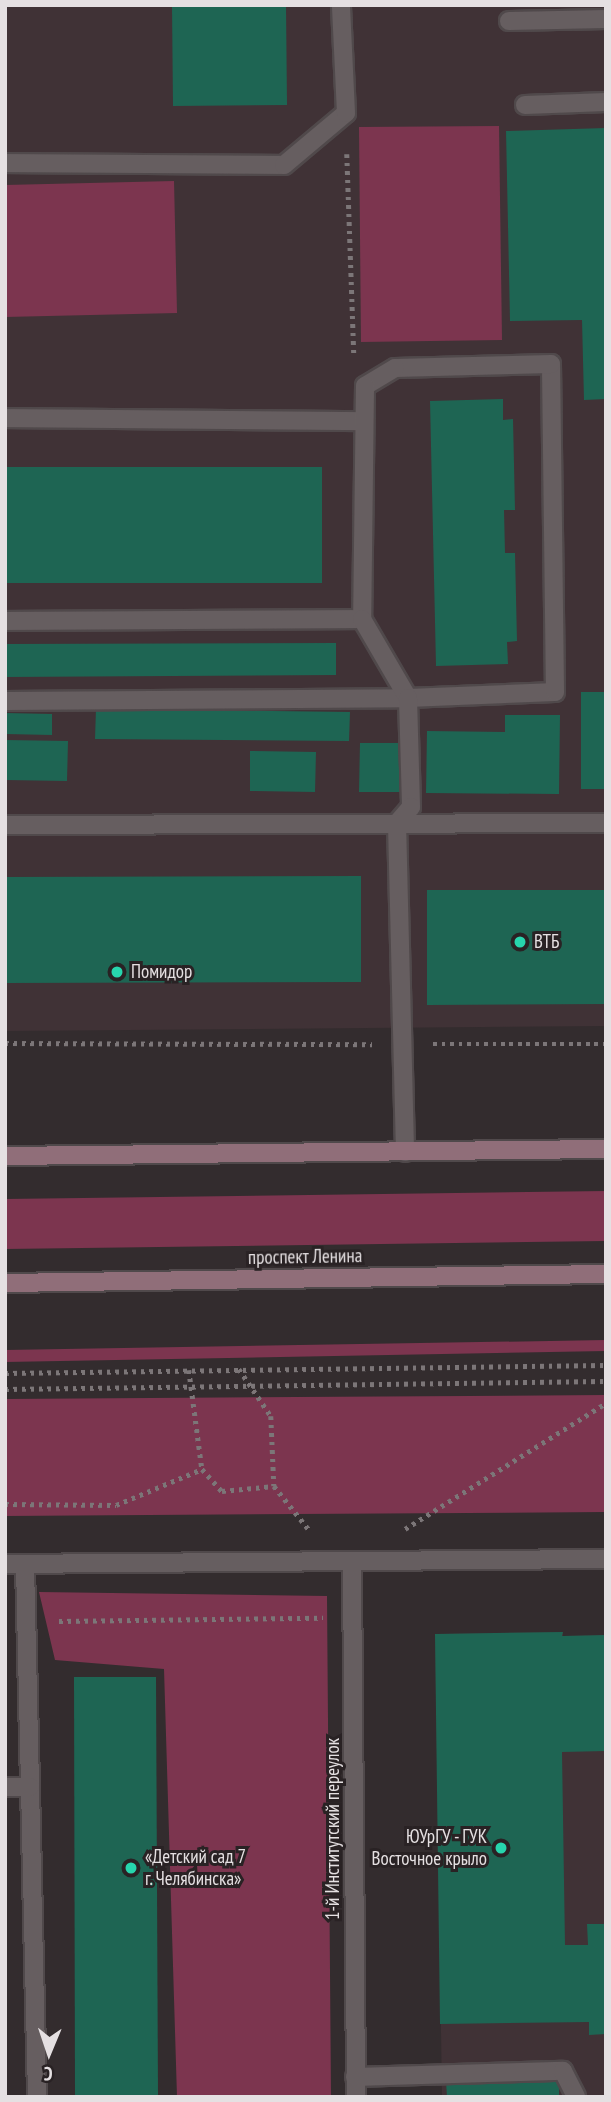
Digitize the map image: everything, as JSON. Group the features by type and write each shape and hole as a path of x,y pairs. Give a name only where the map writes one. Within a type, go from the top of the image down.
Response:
{"main road":[{"path":"5,1156 606,1149"},
{"name":"проспект Ленина","path":"5,1283 606,1274"}],"street":[{"path":"5,163 284,164 346,113 341,5"},
{"path":"509,21 606,19"},
{"path":"525,105 606,102"},
{"path":"5,701 408,698 555,692 551,364 395,368 365,386 362,619 408,698 411,807 397,823 405,1152"},
{"path":"5,418 363,421"},
{"path":"5,621 362,619"},
{"path":"5,825 606,824"},
{"path":"5,1564 606,1559"},
{"name":"1-й Институтский переулок","path":"343,1561 352,1618 356,2097"},
{"path":"25,1564 37,2097"},
{"path":"5,1787 30,1787"},
{"path":"355,2077 563,2071 576,2097"}],"path":[{"path":"346,113 351,347 365,386"},
{"path":"5,1043 606,1044"},
{"path":"5,1373 606,1365"},
{"path":"238,1369 271,1416 274,1486 343,1561"},
{"path":"189,1370 202,1469 222,1491 274,1486"},
{"path":"5,1389 606,1381"},
{"path":"398,1533 606,1403"},
{"path":"5,1504 116,1504 202,1469"},
{"path":"27,1622 352,1618"}],"shaded area":[{"path":"5,5 606,5 606,1026 5,1031"},
{"path":"499,126 502,340 361,342 359,127"},
{"path":"174,181 177,313 5,317 5,185"},
{"path":"606,1191 606,1241 5,1249 5,1199"},
{"path":"606,1340 606,1351 5,1362 5,1350"},
{"path":"606,1395 606,1512 5,1516 5,1399"},
{"path":"39,1592 327,1596 331,2097 177,2097 164,1669 55,1660"},
{"name":"ЮУрГУ - ГУК Восточное крыло","path":"563,1632 563,1636 606,1635 606,2097 442,2097 435,1634"}],"building":[{"path":"172,5 286,5 287,105 173,106"},
{"path":"606,128 606,399 584,400 582,320 510,321 506,131"},
{"path":"503,399 503,420 513,419 515,510 504,510 505,553 515,553 517,641 507,642 508,664 436,666 430,401"},
{"path":"5,467 322,467 322,583 5,583"},
{"path":"336,643 336,675 5,677 5,644"},
{"path":"581,692 606,692 606,789 581,789"},
{"path":"96,709 350,712 349,741 95,739"},
{"path":"5,713 52,714 52,735 5,734"},
{"path":"505,715 560,715 559,794 426,793 427,731 505,732"},
{"path":"5,740 68,741 67,781 5,780"},
{"path":"360,743 405,743 404,792 359,792"},
{"path":"250,751 316,752 315,792 250,791"},
{"path":"361,876 361,982 5,983 5,877"},
{"path":"427,890 606,890 606,1004 427,1005"},
{"name":"ЮУрГУ - ГУК Восточное крыло","path":"563,1632 562,1636 606,1635 606,1751 562,1752 565,1945 588,1945 587,1924 606,1924 606,2034 589,2035 589,2022 440,2024 435,1634"},
{"path":"74,1677 156,1677 158,2097 75,2097"},
{"path":"559,2079 559,2097 447,2097 446,2081"}],"place":[{"name":"ВТБ","path":"520,942"},
{"name":"Помидор","path":"117,972"},
{"name":"ЮУрГУ - ГУК Восточное крыло","path":"501,1848"},
{"name":"«Детский сад 7 г. Челябинска»","path":"131,1868"}]}
